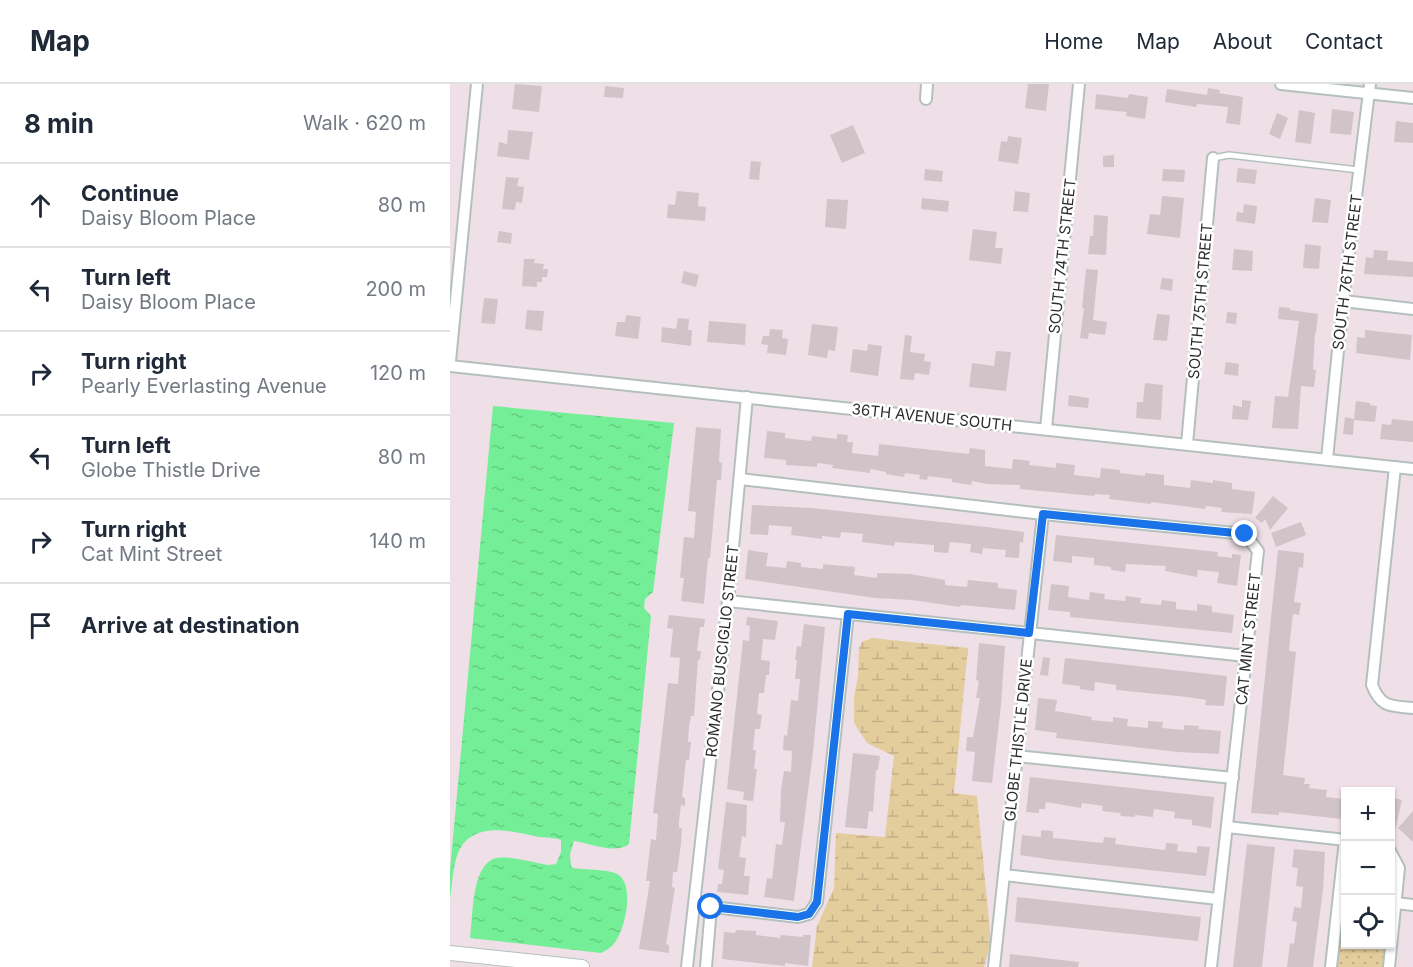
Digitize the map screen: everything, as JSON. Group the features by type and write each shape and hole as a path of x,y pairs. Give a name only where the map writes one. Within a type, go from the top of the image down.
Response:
{"street":[{"path":"450,364 477,84"},
{"path":"926,99 927,84"},
{"name":"SOUTH 74TH STREET","path":"1046,429 1079,84"},
{"path":"1281,84 1370,89 1413,98"},
{"name":"SOUTH 76TH STREET","path":"1327,459 1343,301 1370,89"},
{"name":"SOUTH 75TH STREET","path":"1186,444 1213,158"},
{"path":"1343,301 1413,309"},
{"name":"36TH AVENUE SOUTH","path":"450,364 1413,469"},
{"name":"ROMANO BUSCIGLIO STREET","path":"687,967 728,601 747,397"},
{"path":"1395,467 1372,685 1377,698 1388,706 1413,708"},
{"name":"CAT MINT STREET","path":"740,479 1043,514 1245,534 1258,551 1211,967"},
{"name":"GLOBE THISTLE DRIVE","path":"994,967 1043,514"},
{"path":"728,601 1246,656"},
{"path":"695,905 798,917 809,914 817,902 848,614"},
{"path":"1016,756 1233,778"},
{"path":"1227,827 1341,840"},
{"path":"1331,967 1345,841"},
{"path":"1389,967 1399,868 1395,860"},
{"path":"1004,875 1218,898"},
{"path":"1396,903 1413,905"},
{"path":"706,967 711,907"},
{"path":"450,953 582,967"}],"lane":[{"path":"1213,158 1229,155 1359,170"}],"green space":[{"path":"872,638 968,648 954,793 977,796 991,942 984,967 812,967 817,926 834,888 836,833 885,837 894,756 867,743 854,723 859,648 862,642"},
{"path":"1341,916 1341,949 1386,949 1384,967 1336,967"}],"water":[{"path":"493,406 674,423 653,592 645,599 644,608 651,616 629,844 610,848 574,841 570,854 573,868 615,873 622,878 626,886 625,919 613,945 601,953 470,938 474,895 486,864 493,859 505,858 549,865 556,864 561,852 561,840 494,830 473,836 464,843 458,853 450,899 450,870"}],"building":[{"path":"515,84 542,86 539,112 512,109"},
{"path":"1028,84 1049,84 1046,111 1025,108"},
{"path":"605,86 624,88 623,98 604,97"},
{"path":"1208,88 1220,90 1219,93 1243,97 1240,125 1226,123 1228,107 1197,104 1196,107 1165,102 1167,89 1207,95"},
{"path":"1096,94 1128,98 1129,94 1148,97 1145,119 1126,116 1127,112 1095,109"},
{"path":"1332,109 1354,112 1351,135 1330,133"},
{"path":"1299,110 1315,113 1311,144 1295,142"},
{"path":"1277,113 1288,118 1280,139 1269,134"},
{"path":"1396,121 1413,123 1413,143 1394,142"},
{"path":"853,125 865,153 842,163 830,135"},
{"path":"508,130 533,132 529,160 497,156 499,142 507,144"},
{"path":"1008,136 1022,138 1018,164 998,161 1001,141 1007,142"},
{"path":"1114,155 1114,167 1103,167 1103,156"},
{"path":"751,161 761,162 759,180 749,179"},
{"path":"1238,168 1257,170 1255,184 1236,182"},
{"path":"925,169 943,171 942,182 924,180"},
{"path":"1163,169 1185,170 1184,182 1162,181"},
{"path":"506,177 519,178 517,186 524,187 522,203 516,202 515,210 502,209"},
{"path":"677,191 699,193 698,206 706,207 705,221 667,218 668,204 675,205"},
{"path":"1015,191 1030,193 1028,212 1013,211"},
{"path":"1162,196 1184,198 1180,238 1147,234 1150,214 1160,215"},
{"path":"922,198 949,201 948,212 921,209"},
{"path":"1315,198 1331,200 1328,223 1312,222"},
{"path":"827,199 848,200 846,229 825,227"},
{"path":"1244,204 1257,206 1255,224 1236,221 1237,212 1243,213"},
{"path":"1094,215 1108,216 1106,255 1088,254 1090,236 1093,236"},
{"path":"973,229 997,232 995,248 1003,248 1001,264 969,260"},
{"path":"499,231 512,233 511,244 497,242"},
{"path":"1305,244 1321,246 1319,269 1303,268"},
{"path":"1234,249 1253,251 1252,271 1232,270"},
{"path":"1374,250 1388,251 1387,260 1413,262 1413,277 1364,274 1366,257 1373,258"},
{"path":"524,259 535,259 534,263 544,264 543,269 548,269 547,277 542,277 542,282 537,282 537,287 522,286"},
{"path":"1086,269 1098,270 1093,320 1107,322 1105,335 1089,333 1088,339 1080,338"},
{"path":"684,271 699,275 696,287 681,283"},
{"path":"1162,278 1173,279 1172,291 1160,289"},
{"path":"484,298 498,299 495,324 481,323"},
{"path":"1279,307 1318,314 1313,369 1316,370 1314,387 1301,386 1298,429 1272,428 1275,396 1288,397 1299,321 1278,319"},
{"path":"527,310 544,311 542,331 525,329"},
{"path":"1227,312 1237,313 1236,324 1226,323"},
{"path":"1157,314 1170,315 1167,341 1153,340"},
{"path":"626,315 641,317 638,339 615,336 617,322 625,322"},
{"path":"678,318 689,319 688,330 692,330 691,346 661,342 662,327 676,329"},
{"path":"709,321 746,324 745,345 707,342"},
{"path":"812,324 838,327 835,351 828,350 827,358 808,355"},
{"path":"770,329 783,330 782,338 788,339 786,355 767,353 768,345 761,344 763,336 769,336"},
{"path":"1365,330 1412,335 1410,360 1356,353 1357,337 1365,338"},
{"path":"905,335 912,336 910,352 925,354 924,361 931,362 929,375 915,373 914,380 900,379"},
{"path":"868,344 882,346 878,376 850,372 853,349 867,351"},
{"path":"996,351 1011,352 1006,391 969,387 972,363 994,366"},
{"path":"1226,362 1239,364 1238,376 1224,374"},
{"path":"1145,383 1163,385 1161,420 1136,418 1137,402 1143,402"},
{"path":"1069,395 1089,398 1088,408 1068,406"},
{"path":"1242,400 1251,401 1248,420 1232,419 1233,405 1242,407"},
{"path":"1356,401 1377,406 1375,422 1354,420 1353,435 1343,434 1345,417 1354,419"},
{"path":"1392,419 1413,421 1413,442 1380,439 1382,424 1391,425"},
{"path":"696,427 721,429 719,462 722,463 721,480 717,480 704,604 681,601 684,578 680,578 684,537 694,538 696,512 688,511"},
{"path":"767,431 785,433 785,438 811,441 812,436 837,439 837,434 848,435 847,442 853,442 852,453 878,456 879,444 969,454 970,448 985,450 985,466 1012,469 1013,459 1030,461 1029,465 1056,468 1056,463 1075,465 1074,475 1100,478 1101,468 1145,476 1145,473 1164,475 1164,485 1190,488 1191,480 1232,483 1232,489 1255,492 1252,514 1221,512 1222,508 1206,506 1205,509 1109,499 1110,495 1095,494 1094,496 1020,489 1020,485 972,481 971,485 952,482 952,479 928,476 927,480 919,479 920,475 905,473 904,477 870,469 870,473 832,468 833,465 817,463 817,467 786,465 786,460 764,458"},
{"path":"1273,496 1288,508 1270,530 1265,519 1262,523 1255,518"},
{"path":"752,505 812,508 1024,532 1023,543 1020,542 1019,558 1005,557 1006,550 983,548 982,554 970,552 971,544 950,542 948,553 934,552 934,545 895,542 894,546 862,542 863,534 841,532 840,538 822,536 822,539 791,535 792,527 769,525 768,535 750,534"},
{"path":"1301,522 1306,535 1276,547 1271,533"},
{"path":"1056,535 1218,552 1217,556 1232,558 1232,554 1241,555 1237,586 1217,583 1219,572 1198,570 1197,577 1165,571 1166,566 1126,564 1125,572 1111,570 1111,567 1094,565 1094,558 1072,556 1072,563 1053,561"},
{"path":"748,550 768,553 766,566 786,568 787,561 801,563 801,567 823,569 823,564 855,567 854,575 877,578 877,573 910,574 945,580 945,585 967,587 968,580 998,583 998,588 1017,590 1015,610 875,598 745,579"},
{"path":"1278,550 1304,553 1303,568 1299,567 1294,602 1301,603 1299,615 1293,614 1289,651 1296,652 1283,775 1305,778 1304,784 1310,784 1309,788 1327,790 1326,797 1341,799 1341,819 1279,812 1279,815 1251,813"},
{"path":"1051,584 1069,586 1068,597 1089,600 1090,592 1105,594 1104,599 1125,601 1126,596 1141,598 1140,603 1161,605 1162,600 1176,602 1176,609 1197,611 1197,604 1212,606 1212,612 1234,615 1232,633 1070,617 1070,612 1048,610"},
{"path":"669,615 705,619 704,627 700,627 697,651 701,651 700,660 698,659 694,716 691,716 689,727 688,742 691,742 689,760 686,760 682,797 685,798 685,806 681,805 679,820 679,828 682,828 681,844 677,872 673,872 672,887 675,888 666,944 669,945 669,953 639,949 650,881 646,881 651,839 656,840 658,814 653,813 668,683 678,684 680,658 670,657 673,629 667,628"},
{"path":"747,617 778,621 775,640 763,639 761,660 770,661 764,693 759,693 757,714 762,715 760,729 755,729 753,750 756,750 754,769 757,769 753,801 743,800 744,792 727,789 743,640 749,641 750,626 746,625"},
{"path":"804,624 825,627 813,752 794,901 764,897 767,878 772,879 776,844 782,845 785,822 780,822 781,789 784,771 791,772 792,751 783,750 784,735 787,736 791,700 798,701 800,679 795,679 797,660 795,660 797,646 801,647"},
{"path":"979,643 1005,646 992,783 972,781 975,752 966,751 967,737 973,737 980,698 976,698 979,681 976,680"},
{"path":"1043,657 1050,658 1048,676 1040,675"},
{"path":"1065,658 1227,676 1224,706 1205,705 1206,700 1187,697 1116,690 1116,685 1095,682 1094,691 1080,689 1080,686 1062,684"},
{"path":"1038,698 1057,700 1055,711 1092,717 1091,720 1113,722 1113,717 1128,719 1127,726 1148,728 1148,721 1163,722 1162,728 1184,730 1184,725 1221,731 1219,754 1178,752 1056,738 1057,733 1035,730"},
{"path":"853,753 880,756 878,770 876,770 873,812 869,811 867,829 845,827"},
{"path":"1030,777 1214,797 1211,828 1192,825 1192,820 1174,818 1175,812 1154,809 1153,817 1135,815 1135,817 1102,811 1103,806 1082,803 1081,808 1046,802 1045,809 1039,809 1039,813 1026,812"},
{"path":"1395,798 1402,800 1395,831"},
{"path":"726,802 747,805 746,837 742,836 739,857 746,858 744,876 750,876 748,895 717,892 718,884 722,884 724,870 718,869"},
{"path":"1413,811 1413,842 1398,828"},
{"path":"1041,830 1053,831 1053,838 1103,843 1104,837 1116,838 1115,844 1165,850 1166,843 1178,844 1177,851 1197,853 1197,846 1210,847 1206,876 1020,855 1022,835 1041,837"},
{"path":"1247,844 1275,847 1262,967 1233,967"},
{"path":"1294,849 1325,852 1323,889 1313,967 1287,967 1290,943 1294,944 1297,922 1292,921 1294,907 1301,908 1303,887 1296,886 1298,868 1292,867"},
{"path":"1017,897 1201,917 1198,941 1015,922"},
{"path":"736,930 756,931 756,935 780,938 781,935 803,937 803,935 811,935 808,966 785,963 785,966 722,959 724,932 735,933"},
{"path":"1010,954 1079,962 1078,967 1009,967"}],"route":[{"path":"711,907 798,917 809,914 817,902 848,614 1029,633 1043,514 1245,534"}]}
